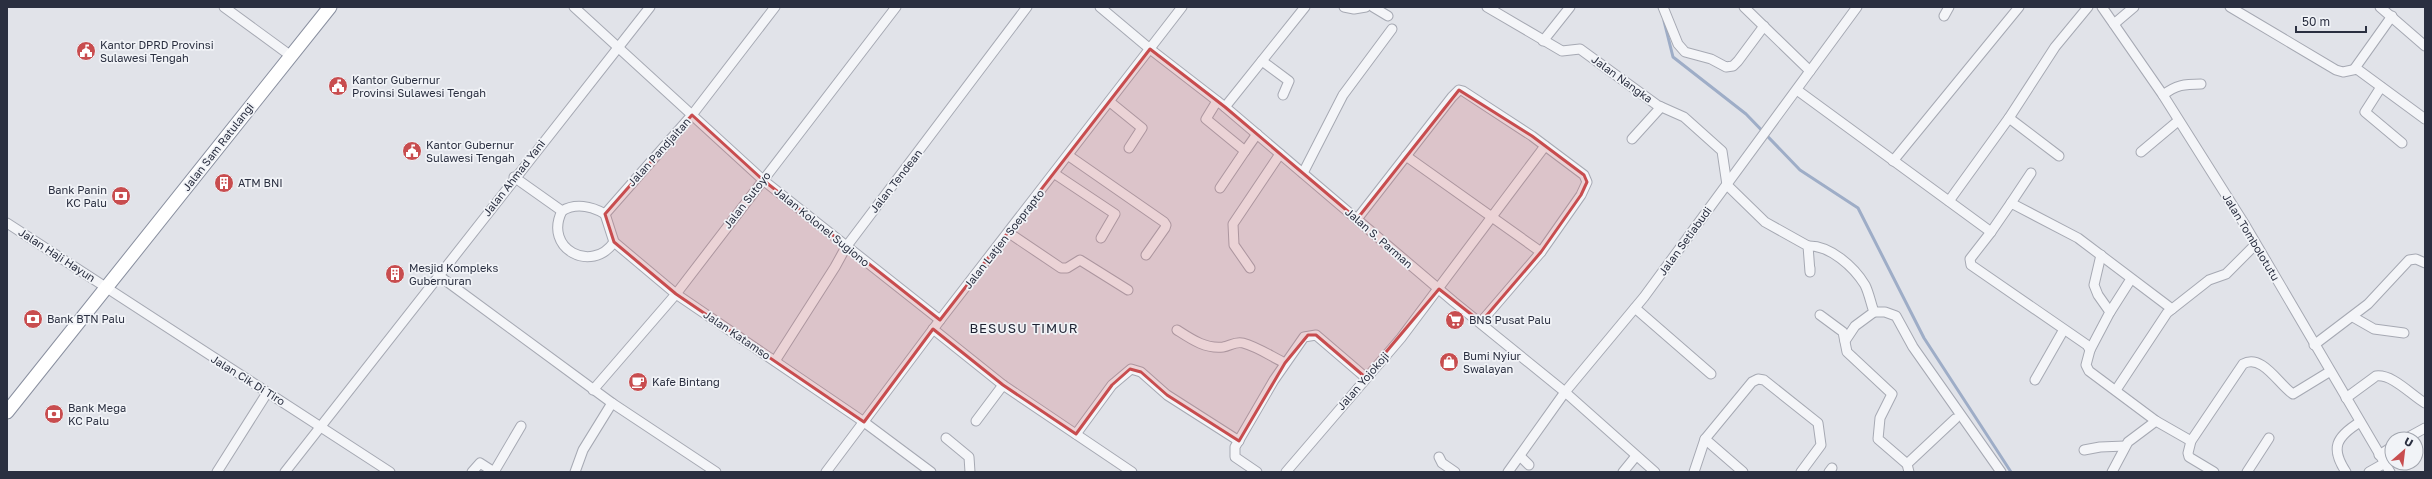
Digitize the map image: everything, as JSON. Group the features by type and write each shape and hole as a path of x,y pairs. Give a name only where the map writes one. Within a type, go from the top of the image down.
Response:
{"highway":[{"name":"Jalan Sam Ratulangi","path":"7,412 330,7"}],"street":[{"path":"224,7 291,56"},
{"name":"Jalan Kolonel Sugiono","path":"574,7 620,47 763,180 940,320"},
{"name":"Jalan Ahmad Yani","path":"285,472 514,177 620,47 650,7"},
{"name":"Jalan Pandjaitan","path":"605,214 692,115 776,7"},
{"name":"Jalan Sutoyo","path":"593,390 676,294 896,7"},
{"name":"Jalan Tendean","path":"775,361 835,267 846,247 1027,7"},
{"name":"Jalan S. Parman","path":"1100,7 1150,49 1221,104 1439,289 1565,392 1653,472"},
{"name":"Jalan Latjen Soeprapto","path":"826,472 933,329 1069,156 1182,7"},
{"path":"1245,151 1206,119 1262,61 1305,7"},
{"path":"1344,7 1351,9 1366,7"},
{"path":"1373,7 1388,16"},
{"name":"Jalan Nangka","path":"1487,7 1498,10 1543,41 1563,52 1580,49 1661,107 1684,117 1716,144 1724,157 1727,185"},
{"path":"1543,41 1570,7"},
{"path":"1663,7 1682,49 1687,53 1710,59 1726,67 1732,66 1738,61 1764,26"},
{"path":"1744,7 1810,71"},
{"name":"Jalan Setiabudi","path":"1508,472 1565,392 1635,308 1727,185 1750,150 1797,90 1857,7"},
{"path":"1944,16 1949,7"},
{"path":"1893,161 2019,7"},
{"path":"1949,201 2009,118 2044,63 2088,7"},
{"name":"Jalan Tombolotutu","path":"2102,7 2163,95 2210,170 2314,344 2329,372 2384,462"},
{"path":"2114,24 2134,7"},
{"path":"2230,7 2336,70 2342,72 2355,68 2392,16"},
{"path":"2380,7 2425,46"},
{"path":"1303,173 1343,95 1392,29"},
{"path":"1262,61 1289,81 1283,95"},
{"path":"2355,68 2425,119"},
{"path":"2163,95 2175,86 2184,84 2201,84"},
{"path":"2382,87 2365,112 2402,143"},
{"path":"1357,219 1458,90 1463,90 1545,146 1584,175 1587,182 1581,195 1541,252 1481,322"},
{"path":"1797,90 1991,232"},
{"path":"1110,102 1142,128 1129,148"},
{"path":"1632,139 1661,107"},
{"path":"2009,118 2059,156"},
{"path":"2141,152 2178,121"},
{"path":"1220,188 1256,134"},
{"name":"Jalan Yojokoji","path":"1286,472 1365,377 1401,338 1545,146"},
{"path":"1250,268 1234,245 1233,224 1280,154"},
{"path":"1069,156 1164,222 1166,225 1165,228 1146,255"},
{"path":"1406,156 1541,252"},
{"path":"2031,173 1991,232 1970,259 1971,266 2063,331 2087,345 2090,350"},
{"path":"1055,174 1115,214 1101,238"},
{"path":"514,177 562,211"},
{"path":"1727,185 1765,222 1808,246 1819,246 1841,259 1865,286 1874,312"},
{"path":"2011,203 2066,230 2172,309"},
{"path":"570,206 582,206 605,214 614,242 609,249 593,256 576,255 564,248 557,231 557,221 562,211 570,206"},
{"name":"Jalan Haji Hayun","path":"7,223 106,287"},
{"path":"1009,233 1061,268 1067,268 1080,260 1128,290"},
{"name":"Jalan Katamso","path":"614,242 676,294 864,422 931,472"},
{"path":"2116,390 2161,320 2172,309 2209,280 2226,274 2255,245"},
{"path":"1808,246 1810,268"},
{"path":"2101,255 2094,285 2098,295 2110,312"},
{"path":"2314,344 2353,317 2373,300 2408,260 2416,259 2425,263"},
{"path":"438,275 593,390 716,472"},
{"path":"2131,279 2110,312 2090,350 2086,365 2087,370 2156,421 2191,441"},
{"name":"Jalan Cik Di Tiro","path":"106,287 390,472"},
{"path":"1635,308 1711,374"},
{"path":"1845,341 1855,326 1874,312 1885,312 1896,316 1913,347 1963,415 2001,472"},
{"path":"1820,314 1843,332 1847,352 1850,356 1892,394 1880,418 1878,439 1908,468 1955,419"},
{"path":"2353,317 2374,329 2404,333"},
{"path":"933,329 1003,384 1129,471"},
{"path":"1177,330 1201,344 1224,347 1233,343 1244,343 1285,363"},
{"path":"2035,380 2063,331"},
{"path":"1257,472 1235,458 1234,452 1285,363 1304,337 1316,335 1365,377"},
{"path":"2214,472 2189,457 2188,452 2191,441 2231,380 2245,362 2253,361 2261,364 2293,394 2329,372"},
{"path":"1076,434 1112,385 1131,369 1141,372 1167,395 1239,441"},
{"path":"2346,398 2376,376 2381,376 2396,382 2425,402"},
{"path":"1694,472 1705,439 1752,382 1758,379 1764,380 1818,423 1821,445 1801,472"},
{"path":"976,421 1003,384"},
{"path":"217,472 267,393"},
{"path":"575,472 583,450 612,403"},
{"path":"2112,472 2125,446 2138,433 2156,421"},
{"path":"2346,472 2336,450 2346,431 2360,422"},
{"path":"472,472 480,463 494,472 521,426"},
{"path":"946,438 969,457 970,472"},
{"path":"2247,472 2269,438"},
{"path":"1705,439 1743,472"},
{"path":"2084,450 2100,447 2125,446"},
{"path":"2379,455 2384,452"},
{"path":"1520,456 1529,465"},
{"path":"1623,472 1636,456"},
{"path":"1439,457 1442,463 1455,472"},
{"path":"2369,472 2384,464"}],"highlighted area":[{"path":"1150,49 1225,107 1357,219 1459,90 1532,136 1584,175 1587,182 1581,195 1541,252 1481,322 1439,289 1365,377 1316,335 1308,335 1285,363 1239,441 1167,395 1141,372 1130,369 1112,385 1076,434 1003,385 933,329 864,422 676,294 614,242 605,214 692,115 763,180 940,320"}],"waterway":[{"path":"1664,21 1673,57 1746,114 1800,170 1858,208 1924,338 2011,472"}],"place":[{"name":"Kantor DPRD Provinsi Sulawesi Tengah","path":"86,51"},
{"name":"Kantor Gubernur Provinsi Sulawesi Tengah","path":"338,86"},
{"name":"Kantor Gubernur Sulawesi Tengah","path":"412,151"},
{"name":"ATM BNI","path":"224,183"},
{"name":"Bank Panin KC Palu","path":"121,196"},
{"name":"Mesjid Kompleks Gubernuran","path":"395,274"},
{"name":"Bank BTN Palu","path":"33,319"},
{"name":"BNS Pusat Palu","path":"1455,320"},
{"name":"Bumi Nyiur Swalayan","path":"1449,362"},
{"name":"Kafe Bintang","path":"638,382"},
{"name":"Bank Mega KC Palu","path":"54,414"}],"district":[{"name":"BESUSU TIMUR","path":"1024,328"}]}
